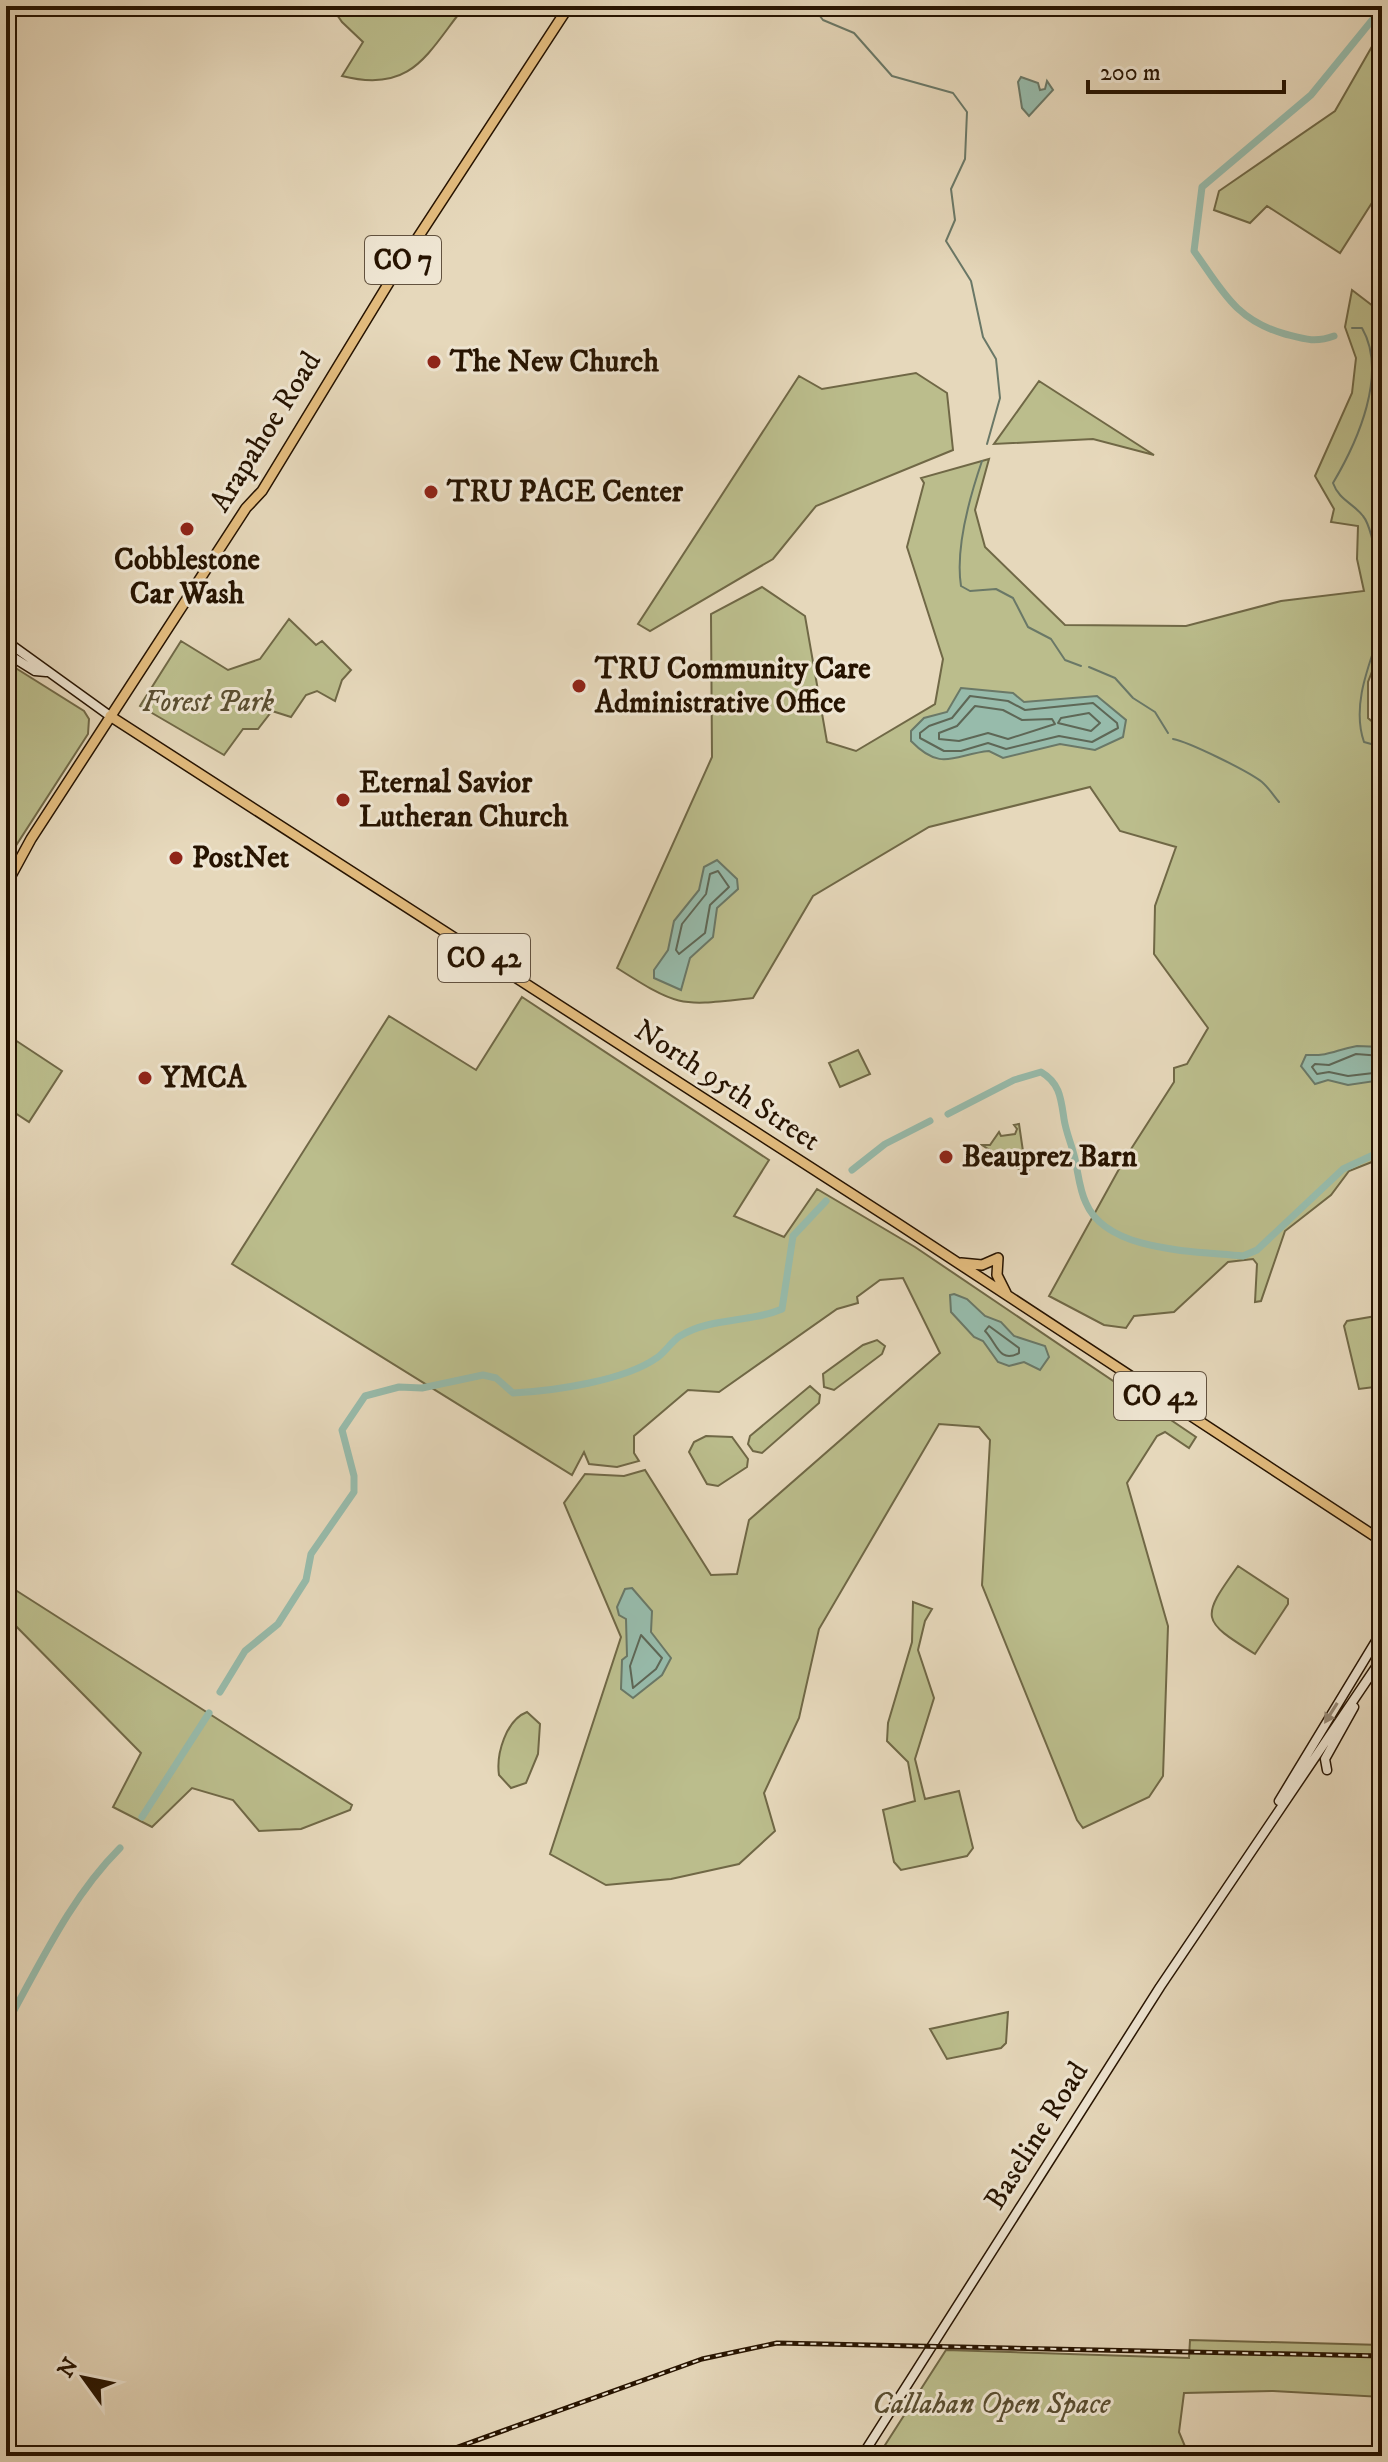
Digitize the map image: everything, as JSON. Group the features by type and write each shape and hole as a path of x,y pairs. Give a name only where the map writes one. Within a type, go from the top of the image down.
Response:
{"main road":[{"name":"Arapahoe Road","path":"6,885 31,839 246,508 262,491 396,271 569,6"},
{"name":"North 95th Street","path":"6,641 110,716 958,1262 1382,1541"},
{"name":"North 95th Street","path":"6,653 35,671 46,672"},
{"path":"958,1262 982,1265 998,1258 997,1275 1008,1295"},
{"name":"Baseline Road","path":"862,2456 1255,1843 1382,1631"},
{"name":"Baseline Road","path":"1255,1843 1382,1658"},
{"path":"1327,1770 1325,1759 1352,1714 1357,1696"}],"green space":[{"path":"331,6 465,6 416,65 386,79 366,80 342,76 363,42 342,22"},
{"path":"1382,29 1382,187 1340,253 1267,206 1250,223 1214,210 1219,191 1335,111"},
{"path":"1352,290 1382,313 1382,646 1368,682 1368,718 1382,730 1382,1158 1349,1171 1331,1195 1285,1231 1261,1301 1255,1302 1257,1264 1253,1259 1228,1262 1174,1312 1134,1316 1126,1328 1104,1325 1049,1296 1124,1160 1174,1082 1174,1068 1187,1064 1208,1028 1154,954 1155,906 1176,847 1120,831 1090,787 929,827 813,896 753,998 694,1003 681,1001 654,991 617,968 712,757 711,614 762,587 805,616 827,742 856,751 935,704 943,659 907,547 924,483 921,478 989,459 975,510 985,547 1065,625 1186,626 1281,601 1364,591 1357,559 1358,526 1331,522 1334,509 1315,476 1352,393 1356,358 1345,327"},
{"path":"916,373 947,393 953,450 816,506 773,559 650,631 638,624 799,376 822,389"},
{"path":"1039,381 1154,455 1093,439 994,444"},
{"name":"Forest Park","path":"289,619 316,645 322,641 351,670 342,680 335,701 317,691 306,695 291,717 272,711 258,729 243,729 224,755 140,706 181,641 228,670 260,659"},
{"path":"6,662 84,711 89,719 88,734 6,861"},
{"path":"522,997 769,1160 734,1216 784,1237 817,1189 915,1247 1196,1437 1189,1448 1165,1432 1157,1436 1127,1483 1168,1626 1163,1776 1149,1797 1083,1828 1077,1820 982,1585 990,1440 979,1427 939,1424 819,1629 799,1718 764,1793 775,1831 739,1864 671,1879 606,1885 550,1854 621,1637 564,1503 585,1474 624,1476 645,1470 711,1575 737,1574 749,1520 940,1353 903,1278 880,1280 857,1297 858,1303 837,1309 719,1392 688,1390 634,1436 634,1453 639,1461 617,1467 589,1464 584,1452 572,1475 232,1264 389,1016 476,1070"},
{"path":"6,1034 62,1071 29,1122 6,1107"},
{"path":"858,1050 870,1074 840,1087 829,1063"},
{"path":"1019,1124 1025,1165 1031,1167 1026,1174 982,1145 990,1145 999,1132 1001,1136 1015,1134 1017,1129 1014,1125"},
{"path":"1382,1315 1382,1386 1359,1389 1344,1326 1347,1321"},
{"path":"877,1340 885,1346 882,1354 834,1390 824,1387 823,1374 863,1345"},
{"path":"810,1386 820,1395 819,1403 762,1453 753,1451 748,1444 750,1436"},
{"path":"706,1436 732,1437 748,1459 747,1467 718,1486 707,1484 689,1452 694,1442"},
{"path":"1238,1566 1288,1599 1288,1604 1255,1654 1224,1633 1212,1617 1217,1597"},
{"path":"6,1584 352,1805 350,1810 301,1829 259,1831 233,1800 192,1788 152,1827 113,1807 141,1753 6,1616"},
{"path":"913,1602 932,1609 925,1621 918,1650 934,1698 915,1759 925,1799 959,1791 973,1848 967,1856 901,1870 894,1862 883,1810 915,1801 908,1762 887,1741 888,1723 912,1642"},
{"path":"527,1712 540,1724 538,1754 526,1783 511,1788 499,1775 499,1757 508,1730"},
{"path":"1008,2012 1006,2043 1001,2048 947,2059 930,2029"},
{"name":"Callahan Open Space","path":"1190,2340 1382,2345 1382,2397 1273,2391 1184,2393 1179,2432 1189,2456 878,2456 946,2350 1189,2358"}],"water":[{"path":"1021,77 1038,83 1040,90 1045,89 1047,81 1053,90 1029,116 1022,108 1018,82"},
{"path":"961,688 1013,693 1024,702 1097,696 1126,720 1123,737 1095,750 1060,744 1003,758 989,751 949,759 931,756 911,741 911,731 924,718 947,712"},
{"path":"717,860 737,879 738,889 717,908 713,937 690,958 681,990 654,978 654,970 668,950 674,921 699,890 704,867"},
{"path":"1357,1046 1382,1047 1382,1080 1348,1085 1328,1080 1315,1084 1301,1066 1306,1055 1327,1054"},
{"path":"950,1295 967,1299 985,1316 1001,1322 1014,1336 1045,1346 1049,1357 1040,1370 1024,1362 1009,1366 998,1362 983,1341 974,1337 951,1312"},
{"path":"632,1588 652,1611 651,1632 671,1658 662,1675 633,1698 621,1689 622,1660 627,1656 626,1619 619,1615 617,1607 625,1589"}],"waterway":[{"path":"812,6 823,20 854,33 892,76 953,93 967,112 965,159 951,189 955,220 946,241 971,281 983,337 996,359 1000,398 987,444"},
{"path":"1334,336 1315,340 1285,334 1254,321 1231,302 1194,251 1202,187 1311,95 1382,8"},
{"path":"1352,328 1362,328 1369,346 1371,386 1360,427 1333,483 1339,494 1366,522 1382,584"},
{"path":"982,461 962,540 961,586 970,591 996,589 1013,598 1028,627 1051,639 1065,660 1081,666"},
{"path":"1382,626 1364,684 1360,713 1364,742 1382,747"},
{"path":"1089,667 1115,678 1133,698 1155,712 1168,733"},
{"path":"1173,739 1255,777 1279,802"},
{"path":"948,1114 1014,1080 1041,1072 1052,1081 1058,1092 1082,1192 1097,1219 1113,1232 1133,1240 1202,1253 1243,1256 1257,1250 1343,1169 1382,1151"},
{"path":"852,1170 885,1144 930,1121"},
{"path":"220,1692 245,1651 278,1624 306,1580 311,1554 354,1492 354,1476 342,1430 365,1396 399,1387 422,1388 483,1375 496,1378 513,1393 588,1383 644,1365 692,1330 782,1309 793,1236 826,1201"},
{"path":"142,1817 209,1713"},
{"path":"6,2025 71,1910 120,1848"}],"railway":[{"path":"433,2456 702,2359 777,2343 1382,2356"}],"place":[{"name":"The New Church","path":"434,362"},
{"name":"TRU PACE Center","path":"431,492"},
{"name":"Cobblestone Car Wash","path":"187,529"},
{"name":"TRU Community Care Administrative Office","path":"579,686"},
{"name":"Eternal Savior Lutheran Church","path":"343,800"},
{"name":"PostNet","path":"176,858"},
{"name":"YMCA","path":"145,1078"},
{"name":"Beauprez Barn","path":"946,1157"}]}
